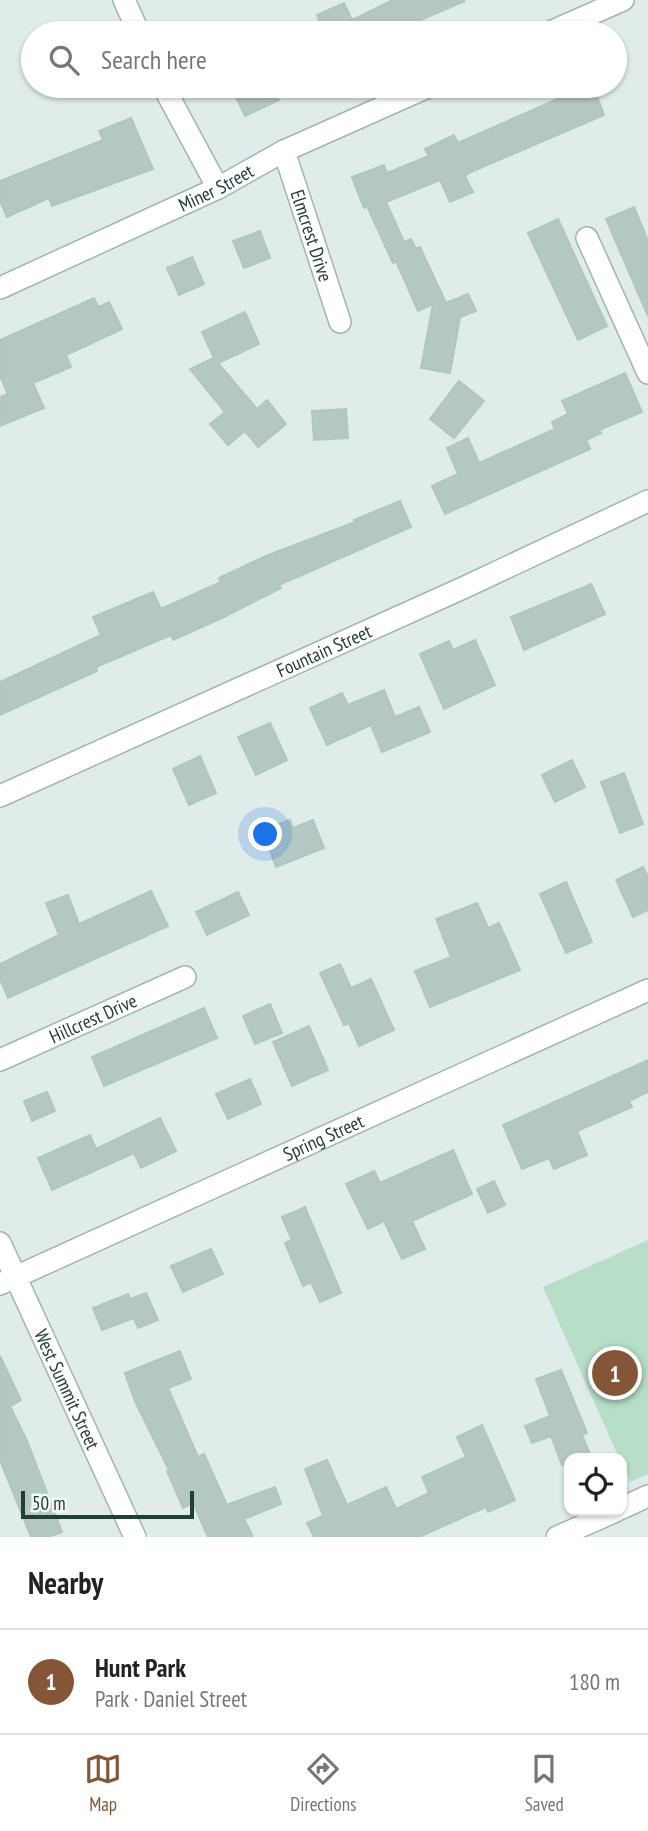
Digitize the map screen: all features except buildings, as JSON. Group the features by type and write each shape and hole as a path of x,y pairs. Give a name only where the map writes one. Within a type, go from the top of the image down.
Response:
{"street":[{"path":"124,0 134,21"},
{"path":"575,21 623,0"},
{"path":"169,98 218,188"},
{"name":"Miner Street","path":"0,288 218,188 284,151 403,98"},
{"name":"Elmcrest Drive","path":"284,151 340,321"},
{"path":"587,238 648,373"},
{"name":"Fountain Street","path":"0,796 463,588 648,501"},
{"name":"Hillcrest Drive","path":"0,1060 185,977"},
{"name":"Spring Street","path":"7,1280 648,989"},
{"name":"West Summit Street","path":"0,1242 7,1280 135,1537"},
{"path":"627,1506 648,1496"},
{"path":"556,1537 607,1522"}],"green space":[{"path":"648,1240 648,1474 630,1482 627,1453 617,1453 543,1287"}],"place":[{"name":"Hunt Park","path":"615,1373"}]}
